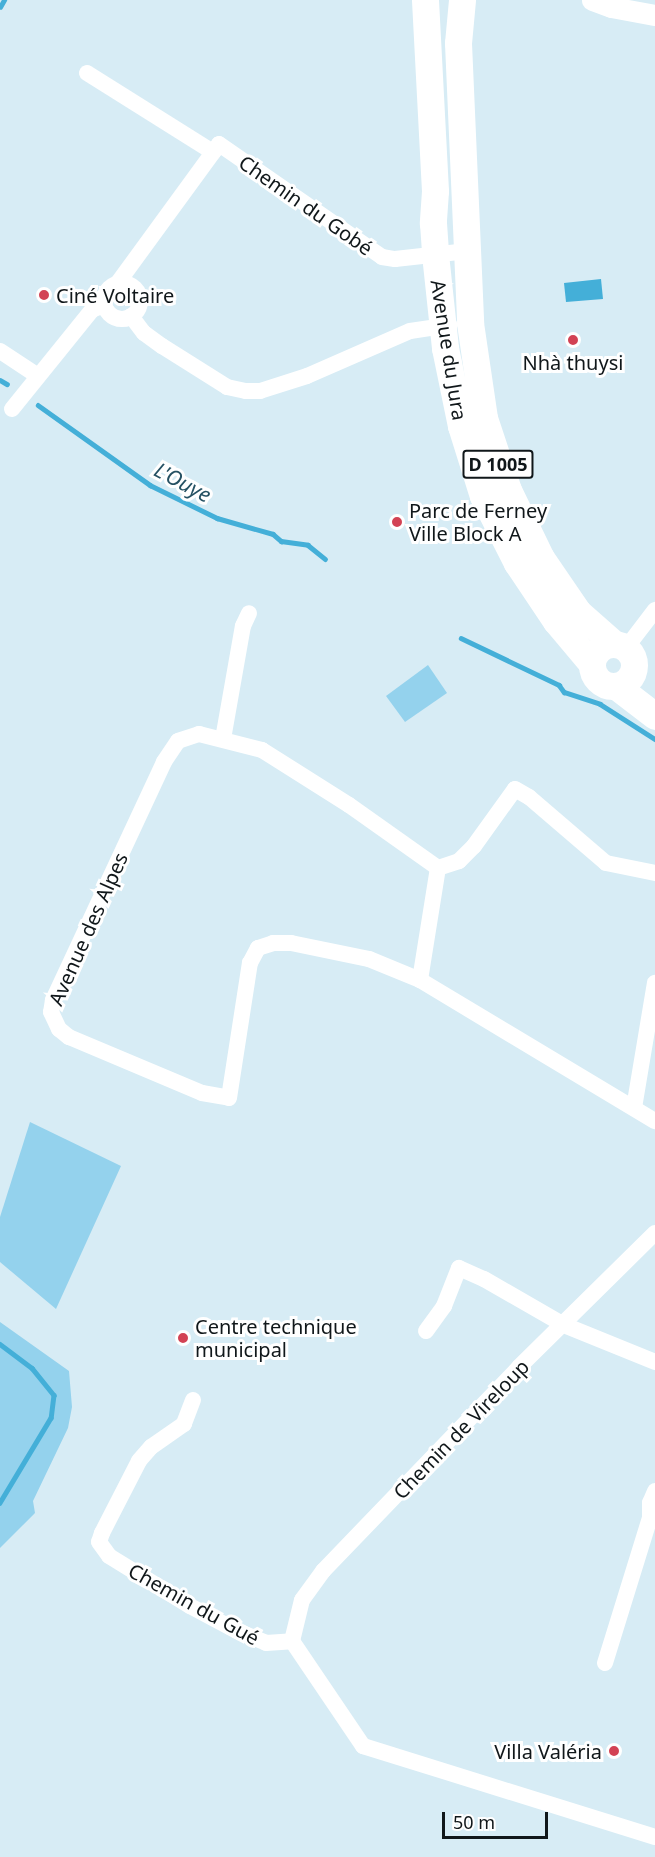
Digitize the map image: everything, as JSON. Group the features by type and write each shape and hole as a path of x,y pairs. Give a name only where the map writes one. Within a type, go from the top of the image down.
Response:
{"main road":[{"name":"Avenue du Jura","path":"425,0 435,191 433,223 435,254 442,326 461,426 488,506 534,591 592,664"},
{"name":"Avenue du Jura","path":"462,0 458,43 470,323 484,418 508,490 541,558 564,594 586,621 624,650 637,666 655,681"},
{"path":"592,664 598,649 624,650 634,666 629,678 616,686"},
{"name":"D 1005","path":"592,664 597,679 609,686 616,686 655,716"}],"street":[{"path":"592,0 611,7 655,15"},
{"name":"Chemin du Gobé","path":"87,73 216,148 382,257 396,259 468,251"},
{"path":"117,284 128,283 140,295 140,304 131,316 117,318 107,311 104,305 107,290 117,284 216,148"},
{"path":"12,409 92,310 104,305"},
{"path":"131,316 144,333 162,346 227,387 246,391 260,391 308,376 401,334 470,323"},
{"path":"0,351 38,376"},
{"path":"624,650 655,610"},
{"path":"223,739 243,626 249,613"},
{"name":"Avenue des Alpes","path":"438,868 291,767 262,750 199,734 178,741 164,762 53,1000 51,1012 59,1029 69,1037 202,1093 229,1098 250,963 258,948 273,943 291,943 369,959 420,980 655,1121"},
{"path":"420,980 438,868 459,861 474,846 515,789 536,803 606,863 655,873"},
{"path":"634,1108 655,983"},
{"name":"Chemin de Vireloup","path":"292,1641 302,1600 323,1571 519,1367 655,1233"},
{"path":"426,1331 444,1306 459,1268 484,1279 564,1325 655,1362"},
{"name":"Chemin du Gué","path":"193,1400 184,1424 151,1447 139,1461 99,1542 109,1556 190,1606 237,1631 266,1644 292,1641"},
{"path":"604,1663 650,1518 655,1491"},
{"path":"292,1641 363,1746 655,1837"}],"shaded area":[{"path":"601,279 603,299 566,302 564,283"},
{"path":"428,665 447,693 405,722 386,696"},
{"path":"30,1122 121,1166 56,1309 0,1262 0,1217"},
{"path":"0,1322 69,1371 72,1407 68,1428 33,1501 35,1513 0,1548"}],"waterway":[{"path":"0,7 4,0"},
{"name":"L'Ouye","path":"0,380 7,384"},
{"name":"L'Ouye","path":"38,405 150,485 217,518 273,534 281,541 308,545 325,559"},
{"name":"L'Ouye","path":"461,638 559,685 564,692 600,704 655,739"},
{"path":"0,1344 32,1368 54,1395 51,1418 0,1503"}],"place":[{"name":"Ciné Voltaire","path":"44,295"},
{"name":"Nhà thuysi","path":"573,340"},
{"name":"Parc de Ferney Ville Block A","path":"397,522"},
{"name":"Centre technique municipal","path":"183,1338"},
{"name":"Villa Valéria","path":"614,1751"}]}
